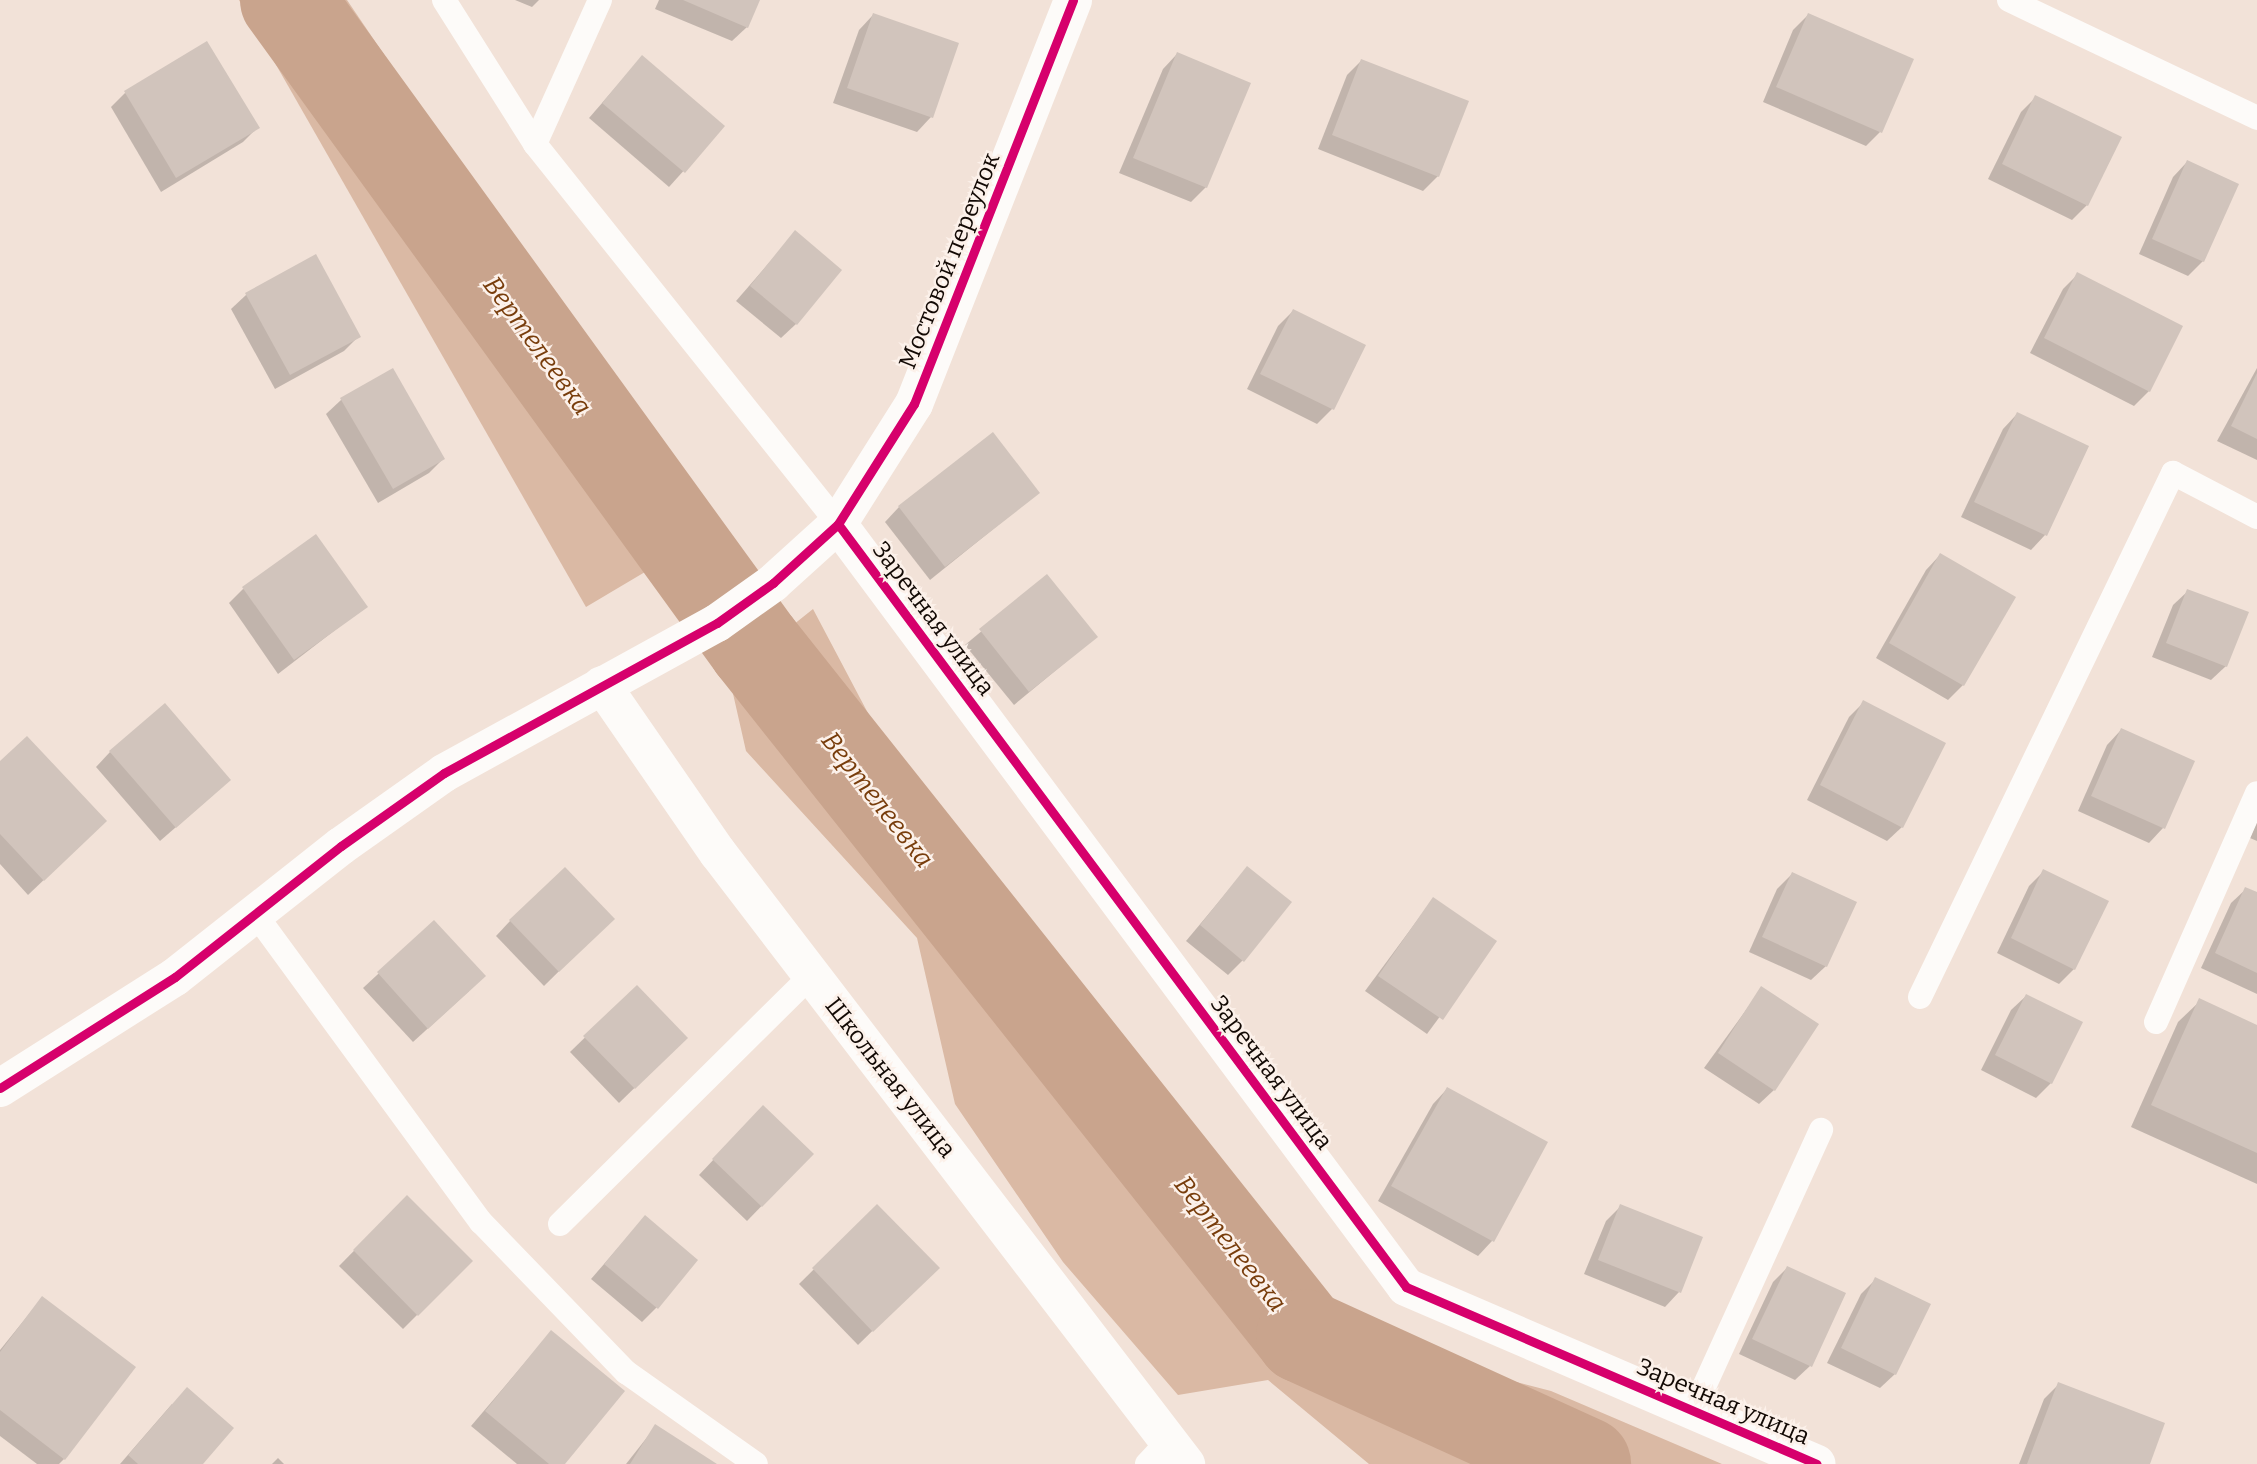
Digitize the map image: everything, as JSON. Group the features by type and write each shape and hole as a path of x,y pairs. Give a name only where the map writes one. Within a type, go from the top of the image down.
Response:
{"street":[{"name":"Мостовой переулок","path":"0,1088 175,977 341,846 444,773 717,623 773,583 838,524 914,404 1073,0"},
{"name":"Заречная улица","path":"838,524 1406,1287 1817,1464"},
{"name":"Школьная улица","path":"602,685 718,853 1168,1456"}],"lane":[{"path":"444,0 534,144 838,524"},
{"path":"534,144 600,0"},
{"path":"2008,0 2257,118"},
{"path":"1920,997 2173,473 2257,517"},
{"path":"2156,1023 2257,793"},
{"path":"256,915 481,1222 626,1372 756,1464"},
{"path":"560,1224 811,976"},
{"path":"1693,1410 1821,1130"}],"shaded area":[{"path":"239,0 347,0 709,534 586,607"},
{"path":"813,609 907,787 1127,1048 1283,1285 1361,1342 1551,1391 1722,1464 1369,1464 1268,1380 1178,1395 1063,1262 955,1104 917,938 746,751 729,676"}],"building":[{"path":"683,0 760,0 748,28"},
{"path":"873,13 959,43 933,118 847,88"},
{"path":"1808,13 1914,59 1882,133 1776,87"},
{"path":"207,41 260,128 176,178 124,91"},
{"path":"1177,52 1251,83 1207,188 1133,158"},
{"path":"642,55 725,126 685,173 602,103"},
{"path":"1361,59 1469,101 1439,177 1332,135"},
{"path":"2035,95 2122,137 2088,206 2002,164"},
{"path":"2187,160 2239,184 2204,262 2152,239"},
{"path":"795,230 842,270 797,325 750,286"},
{"path":"316,254 361,337 290,375 245,293"},
{"path":"2077,272 2183,326 2150,392 2044,338"},
{"path":"1293,309 1366,345 1334,410 1260,374"},
{"path":"393,368 445,459 393,489 340,398"},
{"path":"2257,373 2257,439 2231,426"},
{"path":"2017,412 2089,446 2047,536 1974,502"},
{"path":"993,432 1040,493 945,567 898,506"},
{"path":"316,534 368,607 294,660 242,587"},
{"path":"1940,553 2016,597 1964,686 1889,643"},
{"path":"1047,574 1098,637 1029,692 979,629"},
{"path":"2187,589 2249,612 2227,667 2166,643"},
{"path":"1863,700 1946,743 1903,828 1820,785"},
{"path":"165,703 231,780 176,828 109,751"},
{"path":"2121,728 2195,761 2165,829 2091,796"},
{"path":"27,736 107,821 44,881 0,834 0,761"},
{"path":"1247,866 1292,902 1244,962 1200,925"},
{"path":"565,867 615,919 559,972 509,920"},
{"path":"2043,869 2109,901 2075,970 2011,938"},
{"path":"1792,872 1857,902 1827,967 1762,937"},
{"path":"2245,887 2257,892 2257,973 2215,953"},
{"path":"1433,897 1497,941 1443,1020 1378,976"},
{"path":"434,920 486,976 428,1029 377,972"},
{"path":"637,985 688,1038 635,1089 583,1036"},
{"path":"1761,986 1819,1024 1775,1091 1718,1053"},
{"path":"2026,994 2083,1022 2052,1084 1995,1055"},
{"path":"2199,998 2257,1025 2257,1153 2151,1105"},
{"path":"1447,1087 1548,1142 1494,1242 1391,1186"},
{"path":"763,1105 814,1154 762,1207 712,1159"},
{"path":"407,1195 473,1261 418,1316 353,1250"},
{"path":"877,1204 940,1268 873,1332 812,1268"},
{"path":"1620,1204 1703,1237 1681,1293 1598,1260"},
{"path":"645,1215 698,1260 658,1309 604,1264"},
{"path":"1787,1266 1846,1293 1812,1367 1752,1339"},
{"path":"1875,1277 1931,1304 1896,1375 1841,1348"},
{"path":"42,1296 136,1367 65,1460 0,1410 0,1352"},
{"path":"551,1330 625,1391 565,1464 549,1464 485,1411"},
{"path":"2058,1382 2165,1423 2150,1464 2027,1464"},
{"path":"187,1387 234,1428 203,1464 138,1464 128,1455"},
{"path":"655,1424 717,1464 630,1464"}],"waterway":[{"name":"Вертелеевка","path":"287,0 755,646 1303,1336 1584,1464"}],"cycle path":[{"path":"0,1088 175,977 341,846 444,773 717,623 773,583 838,524 914,404 1073,0"},
{"path":"838,524 1406,1287 1817,1464"}]}
